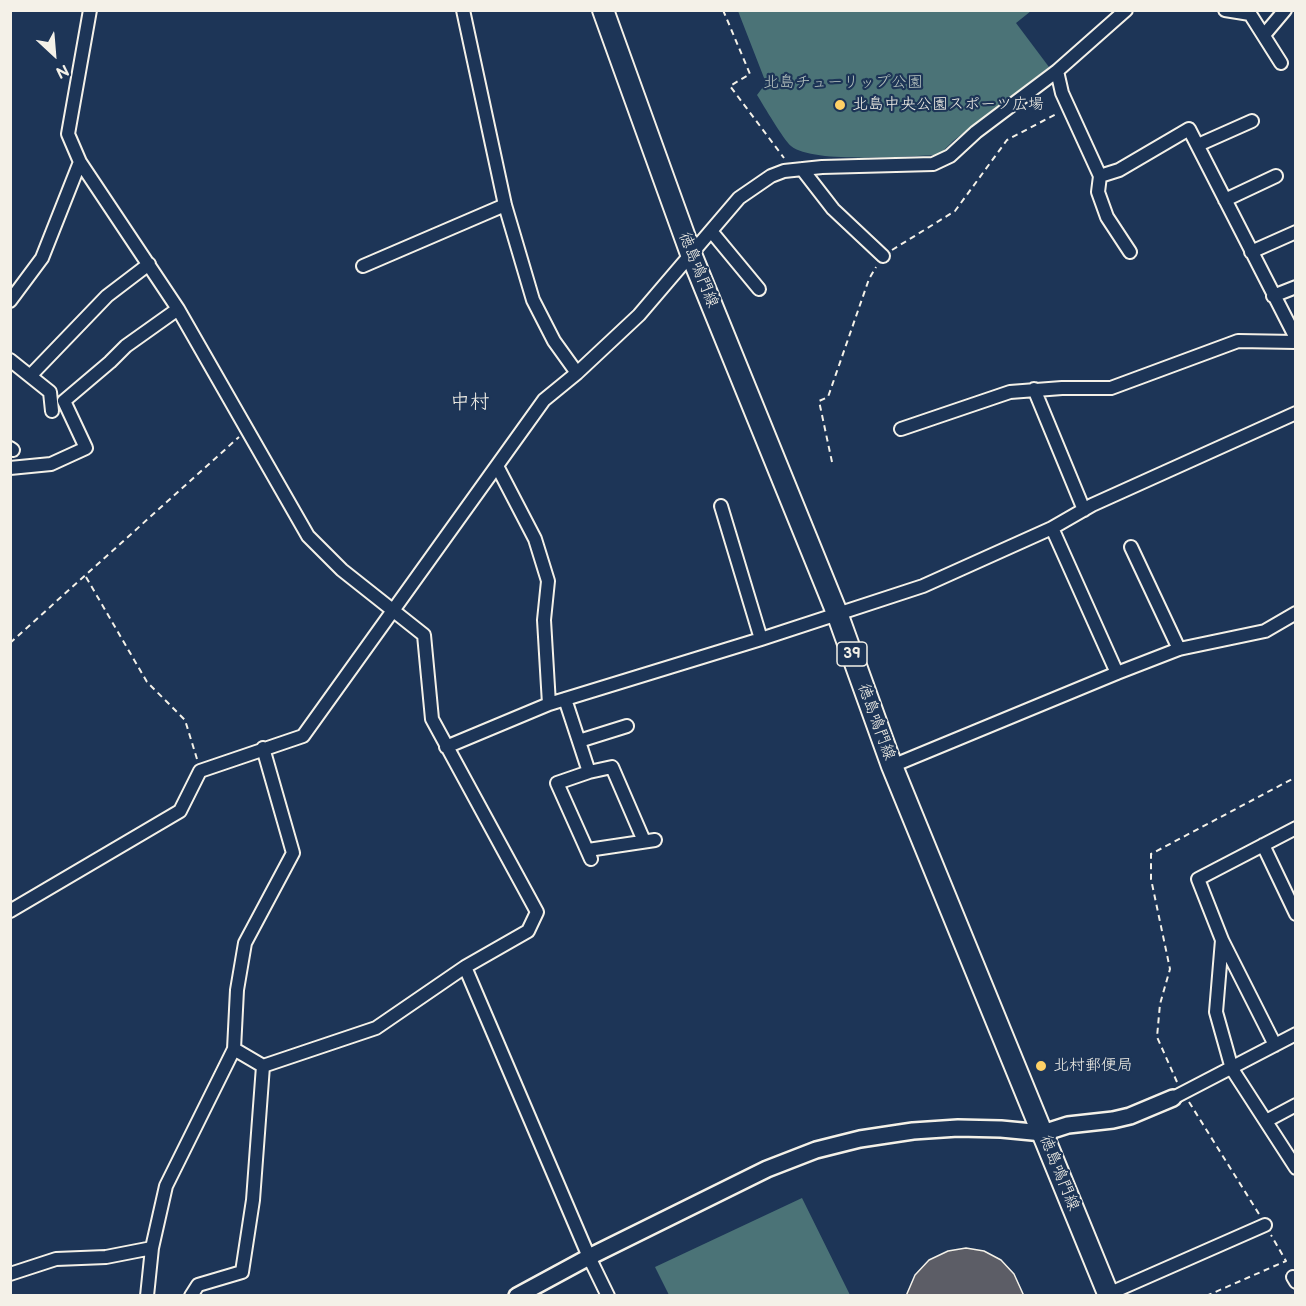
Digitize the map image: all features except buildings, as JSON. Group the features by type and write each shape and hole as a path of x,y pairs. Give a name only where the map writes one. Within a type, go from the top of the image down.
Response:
{"main road":[{"name":"徳島鳴門線","path":"603,10 691,254 837,613 892,766 1108,1295"}],"street":[{"path":"90,10 68,134 80,162 178,309 308,536 342,570 424,635 432,719 537,912 528,932 465,967 376,1028 263,1066 234,1049"},
{"path":"463,10 505,205 533,300 554,341 577,373"},
{"path":"10,911 180,811 200,771 303,736 544,400 577,373 639,315 739,198 771,176 797,169 933,164 950,156 976,132 1057,71 1126,10"},
{"path":"1225,10 1250,14 1281,63"},
{"path":"1264,35 1285,10"},
{"path":"1057,71 1062,93 1100,176 1098,192 1107,217 1130,252"},
{"path":"1198,145 1252,120"},
{"path":"901,429 1010,392 1034,389 1111,388 1238,341 1296,340 1290,317 1273,296 1190,129 1119,170 1100,176"},
{"path":"10,301 42,258 80,162"},
{"path":"797,169 833,209 882,256"},
{"path":"1225,200 1275,176"},
{"path":"363,266 505,205"},
{"path":"711,231 759,289"},
{"path":"1251,252 1296,232"},
{"path":"30,376 107,296 149,264"},
{"path":"1273,296 1296,287"},
{"path":"10,468 51,464 86,448 64,401 126,346 178,309"},
{"path":"10,360 50,392 52,411"},
{"path":"1034,389 1084,510"},
{"path":"446,747 549,704 761,639 923,586 1296,413"},
{"path":"497,466 535,539 548,581 544,620 549,704"},
{"path":"721,506 761,639"},
{"path":"1052,528 1117,673"},
{"path":"1131,547 1179,649"},
{"path":"892,766 1179,649 1265,631 1296,614"},
{"path":"565,699 589,772"},
{"path":"579,741 627,726"},
{"path":"147,1296 152,1248 166,1186 234,1049 237,990 245,943 293,853 263,748"},
{"path":"612,767 650,841 589,854 558,783 589,772 612,767"},
{"path":"1275,1045 1222,940 1198,879 1296,828"},
{"path":"1263,845 1296,914"},
{"path":"1222,940 1216,1012 1232,1069 1295,1166"},
{"path":"465,967 608,1296"},
{"path":"517,1296 767,1169 816,1150 860,1138 913,1131 969,1128 1043,1133 1068,1125 1130,1116 1232,1069 1296,1034"},
{"path":"191,1296 198,1285 242,1272 253,1200 263,1066"},
{"path":"1266,1121 1296,1105"},
{"path":"1108,1295 1265,1225"},
{"path":"10,1274 56,1259 106,1257 152,1248"}],"path":[{"path":"723,10 750,74 730,86 797,169"},
{"path":"832,462 819,401 828,397 868,279 882,256 955,211 1007,140 1068,107"},
{"path":"10,643 248,429"},
{"path":"86,576 147,682 185,720 200,771"}],"green space":[{"name":"北島チューリップ公園","path":"738,11 1031,11 1016,23 1049,67 953,141 939,155 862,158 802,152 791,146 757,95 766,83"},
{"path":"802,1198 850,1295 669,1295 655,1267"}],"place":[{"name":"北島中央公園スポーツ広場","path":"840,105"},
{"name":"北村郵便局","path":"1041,1066"}],"district":[{"name":"中村","path":"470,403"}]}
